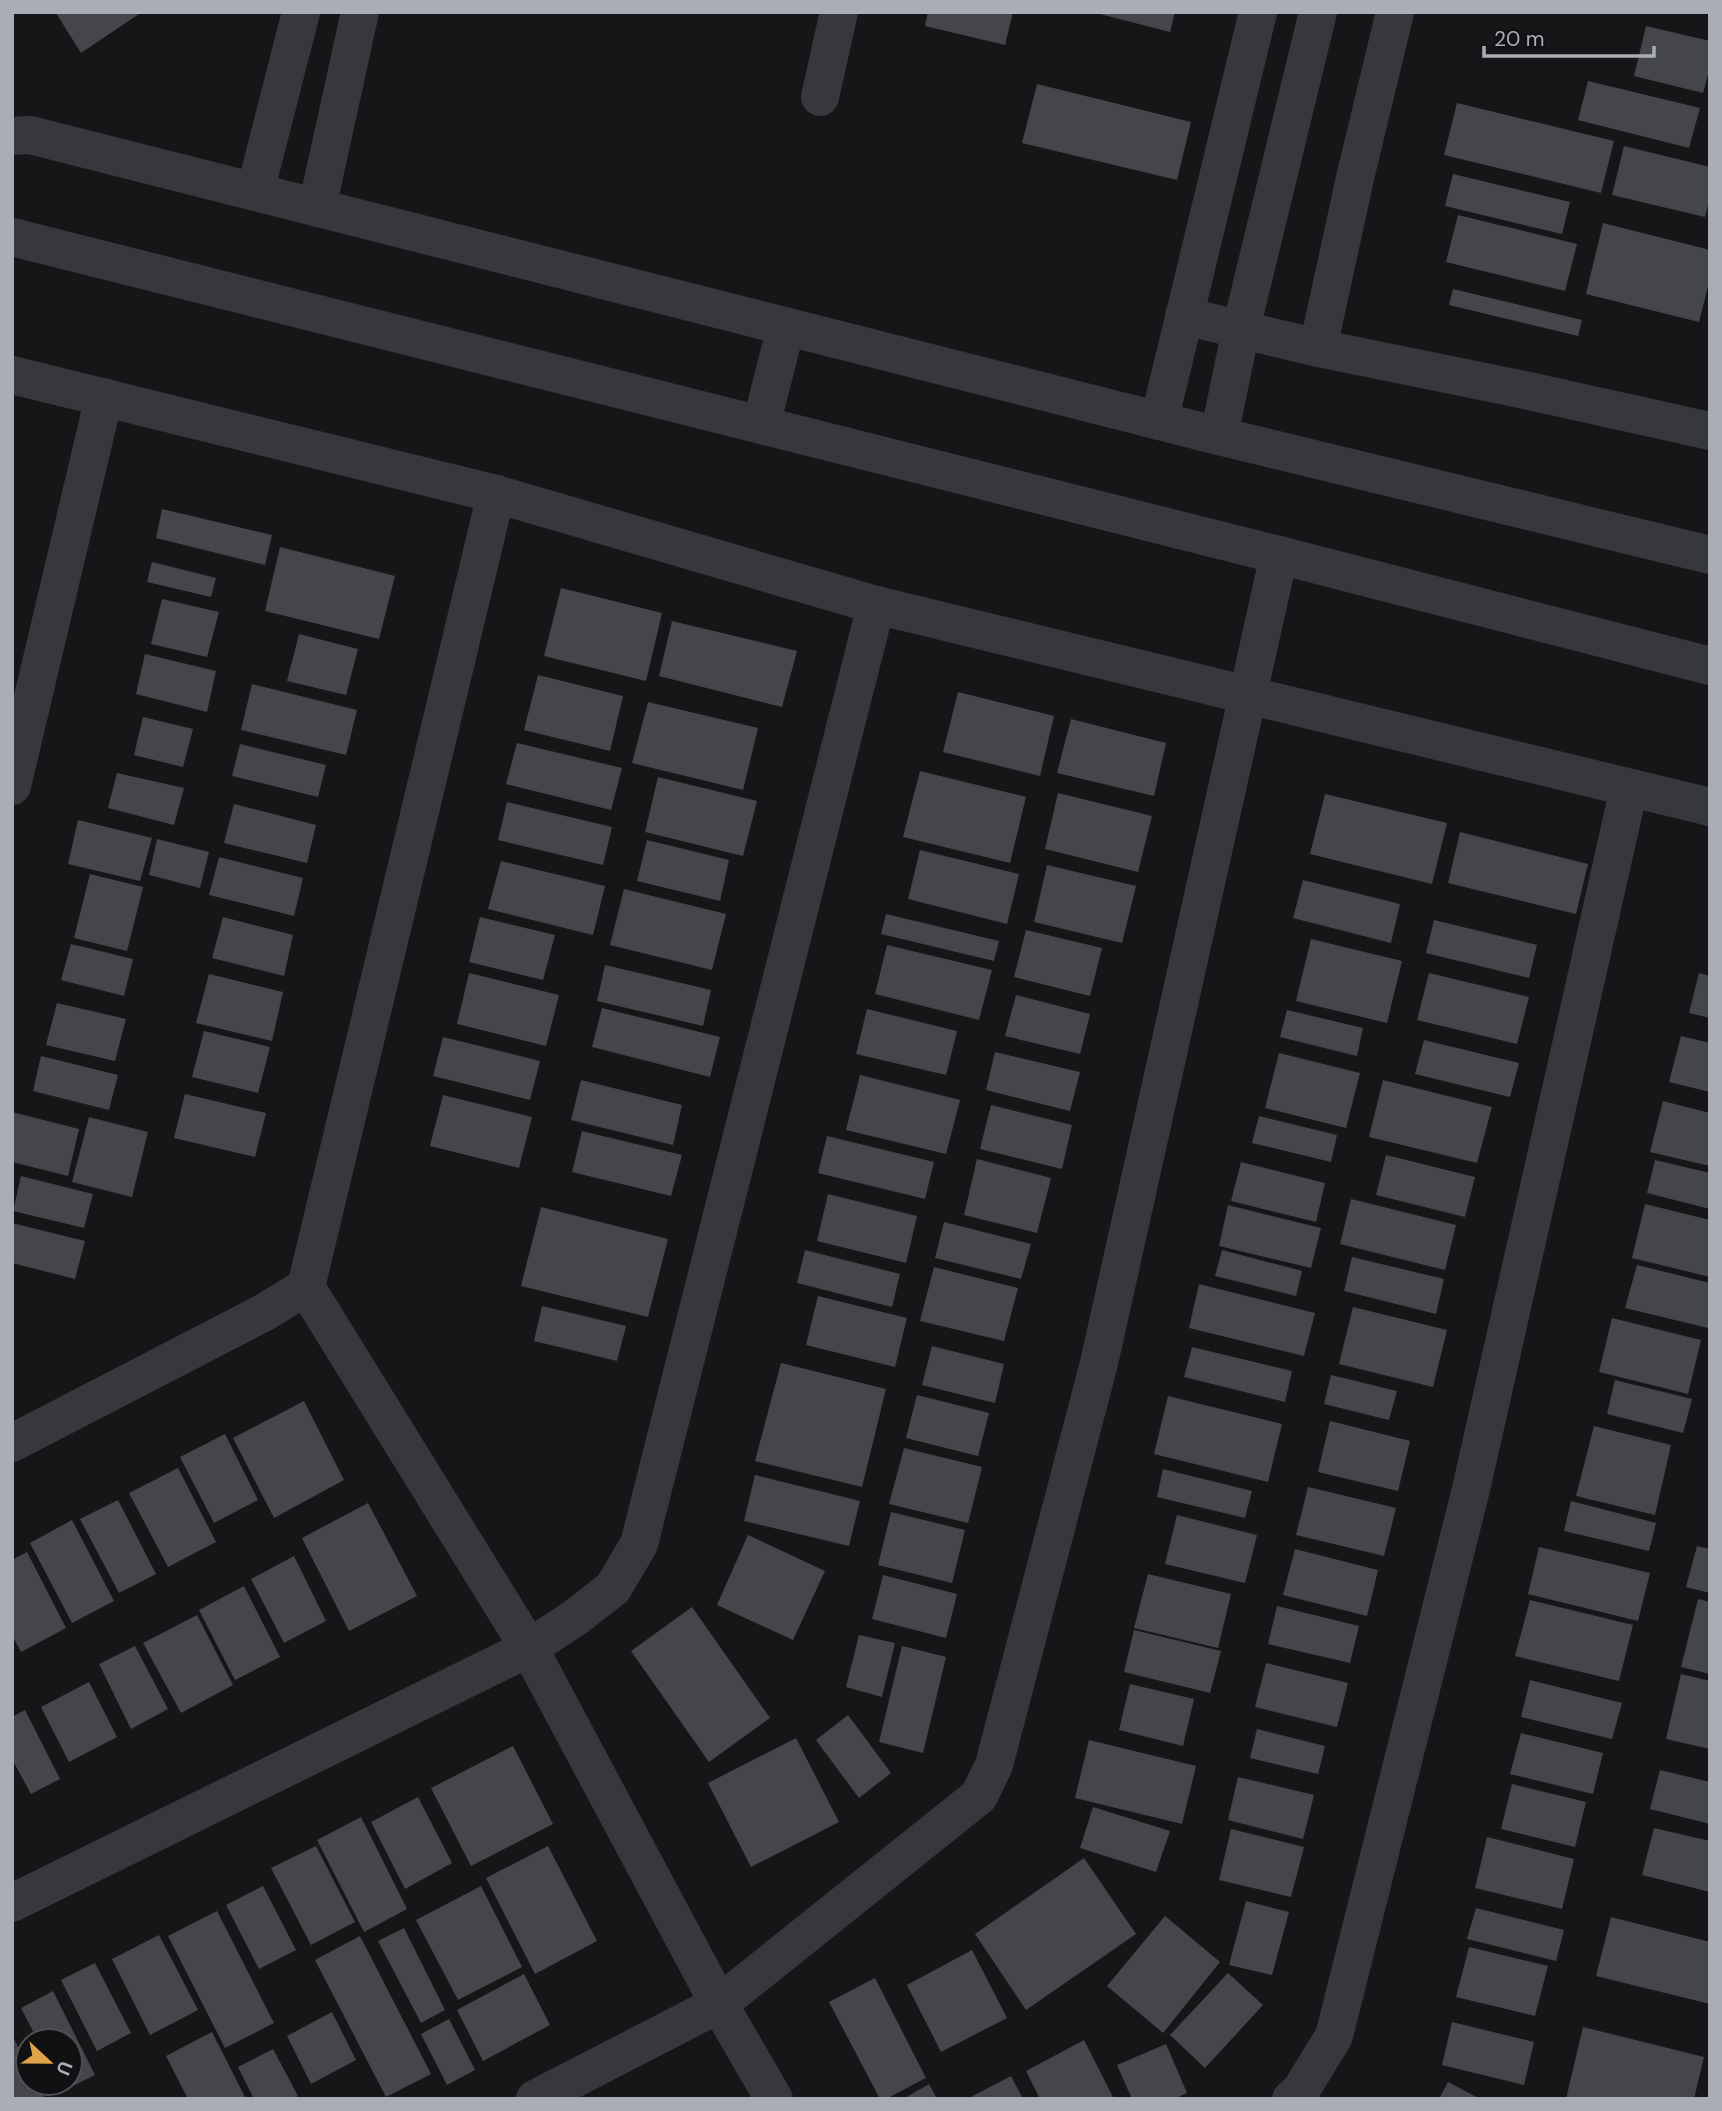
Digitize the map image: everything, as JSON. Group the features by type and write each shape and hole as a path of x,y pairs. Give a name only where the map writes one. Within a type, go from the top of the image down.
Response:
{"street":[{"path":"255,192 301,12"},
{"path":"317,208 360,12"},
{"path":"820,97 839,12"},
{"path":"1159,421 1258,12"},
{"path":"1219,436 1241,328 1318,12"},
{"path":"1318,348 1395,12"},
{"path":"18,128 255,192 786,327 1710,555"},
{"path":"12,237 1710,666"},
{"path":"1184,316 1318,348 1710,431"},
{"path":"761,425 786,327"},
{"path":"12,375 495,494 876,605 1710,807"},
{"path":"12,786 103,397"},
{"path":"495,494 306,1287 529,1648 719,2004 774,2099"},
{"path":"535,2099 719,2004 979,1796 995,1765 1099,1363 1279,555"},
{"path":"12,1903 529,1648 613,1588 639,1544 876,605"},
{"path":"1291,2099 1301,2090 1334,2036 1471,1489 1629,788"},
{"path":"12,1443 262,1313 306,1287"}],"building":[{"path":"57,12 142,12 81,53"},
{"path":"928,12 1013,12 1005,45 925,26"},
{"path":"1092,12 1175,12 1170,32"},
{"path":"1646,26 1710,41 1710,67 1703,93 1634,76"},
{"path":"1588,81 1700,108 1689,148 1578,120"},
{"path":"1037,84 1191,122 1177,180 1022,143"},
{"path":"1457,103 1614,141 1601,193 1444,155"},
{"path":"1624,146 1710,167 1710,196 1705,217 1612,195"},
{"path":"1453,174 1570,202 1562,234 1445,206"},
{"path":"1458,215 1577,244 1565,291 1446,262"},
{"path":"1603,223 1710,250 1710,278 1699,322 1586,294"},
{"path":"1453,289 1582,320 1578,336 1449,305"},
{"path":"162,509 272,535 265,565 156,538"},
{"path":"280,547 395,576 379,639 265,611"},
{"path":"152,562 216,578 211,597 147,582"},
{"path":"561,588 662,613 646,681 544,656"},
{"path":"162,599 219,612 207,657 151,644"},
{"path":"672,621 797,651 782,707 659,676"},
{"path":"299,634 358,649 346,695 287,681"},
{"path":"145,654 216,671 207,712 136,694"},
{"path":"538,675 623,696 610,751 524,730"},
{"path":"252,684 357,710 346,755 241,730"},
{"path":"958,692 1054,716 1040,776 943,752"},
{"path":"648,702 758,728 743,790 632,763"},
{"path":"143,717 193,729 183,767 134,755"},
{"path":"1071,719 1166,743 1154,796 1057,773"},
{"path":"517,743 622,768 611,810 506,784"},
{"path":"240,744 326,765 318,797 232,776"},
{"path":"920,771 1026,797 1010,863 903,837"},
{"path":"117,773 184,788 174,825 108,808"},
{"path":"658,777 757,801 743,856 645,832"},
{"path":"1058,793 1152,816 1138,872 1045,849"},
{"path":"1325,794 1447,823 1432,884 1310,854"},
{"path":"507,802 612,827 603,865 498,840"},
{"path":"234,804 316,825 307,863 224,843"},
{"path":"78,820 152,838 140,881 68,864"},
{"path":"1460,832 1588,864 1576,914 1448,883"},
{"path":"157,839 209,852 200,888 149,875"},
{"path":"647,840 729,860 720,901 637,881"},
{"path":"920,850 1019,874 1007,924 908,899"},
{"path":"219,857 303,878 294,916 209,895"},
{"path":"501,861 605,886 593,935 488,909"},
{"path":"1047,865 1136,886 1122,943 1034,922"},
{"path":"90,874 143,887 127,951 74,938"},
{"path":"1303,880 1400,904 1391,943 1293,918"},
{"path":"624,889 726,914 712,970 610,945"},
{"path":"886,914 999,941 994,961 881,934"},
{"path":"223,917 293,935 284,976 212,958"},
{"path":"480,917 555,935 543,980 469,962"},
{"path":"1434,920 1537,945 1529,978 1426,953"},
{"path":"1026,930 1102,948 1090,996 1014,977"},
{"path":"1311,939 1402,961 1387,1023 1296,1001"},
{"path":"71,944 133,959 124,996 61,980"},
{"path":"887,945 992,970 979,1020 875,994"},
{"path":"605,965 711,990 703,1026 597,1001"},
{"path":"469,973 559,995 546,1046 457,1024"},
{"path":"1429,973 1529,997 1517,1044 1417,1020"},
{"path":"1699,973 1710,976 1710,1018 1689,1013"},
{"path":"209,974 283,992 272,1041 196,1023"},
{"path":"1016,995 1090,1014 1080,1054 1005,1036"},
{"path":"57,1003 126,1019 115,1061 46,1045"},
{"path":"602,1008 720,1037 710,1077 592,1047"},
{"path":"867,1009 957,1031 946,1075 856,1054"},
{"path":"1287,1010 1363,1028 1357,1056 1280,1037"},
{"path":"204,1031 270,1047 258,1093 192,1077"},
{"path":"1681,1036 1710,1043 1710,1092 1669,1082"},
{"path":"443,1037 540,1061 530,1100 433,1076"},
{"path":"1424,1040 1519,1063 1510,1097 1415,1074"},
{"path":"995,1052 1080,1072 1070,1111 986,1090"},
{"path":"1279,1053 1360,1073 1346,1128 1265,1108"},
{"path":"41,1056 118,1075 109,1110 33,1091"},
{"path":"860,1075 960,1100 946,1154 846,1130"},
{"path":"581,1080 682,1105 673,1145 571,1120"},
{"path":"1383,1080 1492,1107 1477,1163 1369,1137"},
{"path":"185,1094 266,1113 255,1157 174,1138"},
{"path":"443,1095 532,1117 519,1168 430,1146"},
{"path":"1663,1101 1710,1113 1710,1166 1650,1152"},
{"path":"991,1105 1072,1125 1062,1169 980,1149"},
{"path":"12,1112 79,1129 68,1176 12,1162"},
{"path":"1259,1116 1337,1135 1331,1162 1252,1143"},
{"path":"89,1117 148,1132 132,1197 72,1182"},
{"path":"582,1131 682,1155 671,1196 572,1172"},
{"path":"827,1136 934,1162 925,1199 818,1173"},
{"path":"1386,1155 1475,1177 1465,1217 1376,1195"},
{"path":"977,1159 1051,1178 1037,1233 964,1215"},
{"path":"1655,1160 1710,1173 1710,1209 1647,1193"},
{"path":"1241,1162 1325,1183 1316,1222 1231,1201"},
{"path":"21,1176 93,1194 84,1228 13,1211"},
{"path":"828,1194 917,1216 906,1263 817,1241"},
{"path":"1351,1199 1456,1225 1445,1270 1340,1244"},
{"path":"1645,1204 1710,1220 1710,1277 1632,1258"},
{"path":"1228,1205 1321,1228 1311,1268 1219,1246"},
{"path":"541,1207 668,1239 648,1317 521,1286"},
{"path":"944,1222 1031,1244 1021,1279 935,1258"},
{"path":"12,1223 85,1241 75,1279 12,1263"},
{"path":"805,1250 900,1274 892,1307 797,1283"},
{"path":"1222,1250 1302,1271 1296,1296 1215,1276"},
{"path":"1352,1257 1444,1279 1436,1314 1344,1291"},
{"path":"1637,1265 1710,1283 1708,1328 1625,1308"},
{"path":"934,1267 1018,1288 1004,1341 920,1321"},
{"path":"1199,1284 1315,1313 1304,1356 1189,1328"},
{"path":"818,1296 907,1318 895,1367 806,1345"},
{"path":"542,1306 626,1326 617,1361 534,1341"},
{"path":"1353,1307 1447,1330 1433,1387 1339,1364"},
{"path":"1612,1318 1701,1340 1688,1394 1599,1372"},
{"path":"932,1346 1004,1364 995,1403 922,1385"},
{"path":"1192,1347 1292,1371 1285,1402 1184,1377"},
{"path":"781,1363 886,1389 862,1487 755,1461"},
{"path":"1331,1375 1397,1391 1389,1420 1324,1404"},
{"path":"1615,1380 1692,1399 1683,1433 1607,1414"},
{"path":"917,1395 989,1413 978,1456 906,1438"},
{"path":"1168,1396 1282,1424 1268,1482 1154,1454"},
{"path":"304,1401 344,1480 274,1518 233,1438"},
{"path":"1330,1421 1410,1441 1398,1491 1318,1472"},
{"path":"1594,1426 1671,1445 1655,1515 1576,1496"},
{"path":"225,1434 258,1500 214,1523 180,1457"},
{"path":"904,1448 982,1467 968,1523 889,1504"},
{"path":"178,1468 216,1542 168,1567 129,1493"},
{"path":"1163,1469 1252,1491 1245,1518 1157,1497"},
{"path":"755,1475 860,1501 849,1546 744,1521"},
{"path":"1308,1487 1396,1508 1384,1556 1296,1535"},
{"path":"118,1500 156,1574 119,1593 80,1519"},
{"path":"1571,1501 1656,1523 1649,1551 1564,1531"},
{"path":"368,1503 417,1596 349,1631 302,1538"},
{"path":"891,1512 965,1530 952,1583 878,1565"},
{"path":"1177,1515 1257,1535 1245,1583 1165,1564"},
{"path":"72,1520 114,1601 72,1623 30,1543"},
{"path":"748,1535 825,1571 793,1640 717,1605"},
{"path":"1697,1546 1710,1549 1710,1593 1686,1587"},
{"path":"1539,1547 1650,1573 1638,1621 1528,1594"},
{"path":"1295,1549 1378,1570 1367,1616 1283,1595"},
{"path":"27,1552 66,1628 21,1652 12,1635 12,1560"},
{"path":"294,1556 326,1621 284,1643 251,1579"},
{"path":"1148,1574 1231,1594 1218,1648 1134,1628"},
{"path":"883,1575 957,1594 946,1638 872,1619"},
{"path":"244,1586 280,1657 235,1680 199,1610"},
{"path":"1698,1599 1710,1602 1710,1674 1681,1667"},
{"path":"1530,1600 1633,1625 1619,1681 1515,1656"},
{"path":"1277,1606 1359,1626 1350,1663 1268,1644"},
{"path":"692,1607 770,1718 709,1762 631,1651"},
{"path":"197,1615 233,1685 181,1713 143,1643"},
{"path":"1134,1630 1221,1651 1210,1693 1124,1672"},
{"path":"859,1635 895,1643 882,1697 846,1687"},
{"path":"135,1646 168,1709 131,1729 99,1664"},
{"path":"902,1646 946,1657 923,1753 879,1742"},
{"path":"1266,1663 1348,1683 1337,1727 1255,1707"},
{"path":"1681,1674 1710,1681 1710,1749 1666,1739"},
{"path":"1530,1680 1622,1703 1612,1739 1521,1717"},
{"path":"89,1682 117,1737 69,1762 41,1707"},
{"path":"1130,1684 1194,1699 1183,1746 1119,1730"},
{"path":"25,1710 60,1779 31,1794 12,1759 12,1717"},
{"path":"848,1715 891,1773 859,1798 816,1740"},
{"path":"1257,1729 1325,1746 1318,1774 1250,1758"},
{"path":"1521,1733 1603,1753 1593,1794 1510,1774"},
{"path":"796,1738 839,1822 751,1867 708,1783"},
{"path":"1089,1740 1196,1766 1182,1824 1075,1798"},
{"path":"513,1746 553,1824 471,1866 431,1788"},
{"path":"1660,1770 1710,1782 1710,1824 1650,1809"},
{"path":"1238,1777 1314,1795 1303,1839 1228,1820"},
{"path":"1512,1784 1586,1802 1575,1847 1501,1829"},
{"path":"418,1797 452,1863 405,1889 371,1822"},
{"path":"1093,1807 1170,1831 1156,1872 1080,1848"},
{"path":"361,1817 407,1909 364,1932 317,1840"},
{"path":"1654,1828 1710,1841 1710,1892 1642,1875"},
{"path":"1231,1829 1304,1847 1291,1897 1219,1880"},
{"path":"1487,1837 1574,1859 1562,1909 1475,1888"},
{"path":"316,1846 355,1922 311,1945 271,1868"},
{"path":"548,1846 597,1941 535,1974 486,1878"},
{"path":"1084,1858 1136,1934 1026,2010 975,1934"},
{"path":"263,1886 296,1950 259,1969 226,1905"},
{"path":"481,1886 522,1967 458,2000 416,1920"},
{"path":"1246,1901 1289,1912 1272,1975 1229,1965"},
{"path":"1476,1908 1564,1930 1556,1961 1467,1939"},
{"path":"217,1911 274,2023 225,2048 168,1936"},
{"path":"1165,1916 1220,1962 1163,2033 1107,1986"},
{"path":"1611,1917 1710,1942 1710,2004 1596,1976"},
{"path":"404,1928 445,2010 421,2023 378,1941"},
{"path":"159,1935 198,2010 150,2035 112,1959"},
{"path":"360,1936 431,2074 386,2097 315,1960"},
{"path":"1469,1947 1548,1966 1535,2016 1456,1997"},
{"path":"972,1950 1007,2018 941,2052 907,1985"},
{"path":"95,1963 131,2033 97,2051 61,1980"},
{"path":"1228,1973 1263,2005 1205,2068 1170,2035"},
{"path":"524,1974 550,2025 483,2061 457,2010"},
{"path":"875,1978 926,2078 886,2099 880,2099 829,2002"},
{"path":"53,1991 71,2027 31,2027 21,2008"},
{"path":"332,2012 356,2060 311,2084 287,2036"},
{"path":"449,2019 475,2070 447,2085 421,2034"},
{"path":"1452,2022 1534,2042 1524,2085 1442,2065"},
{"path":"1583,2027 1704,2057 1694,2099 1566,2099"},
{"path":"212,2032 246,2099 188,2099 166,2056"},
{"path":"12,2035 14,2097 45,2099 12,2099"},
{"path":"1084,2040 1114,2099 1040,2099 1026,2071"},
{"path":"1166,2044 1187,2093 1174,2099 1132,2099 1117,2065"},
{"path":"273,2049 298,2096 292,2099 254,2099 238,2067"},
{"path":"84,2053 95,2075 84,2080"},
{"path":"1011,2076 1023,2099 967,2099"},
{"path":"1448,2082 1480,2099 1439,2099"},
{"path":"929,2084 937,2099 903,2099"}]}
